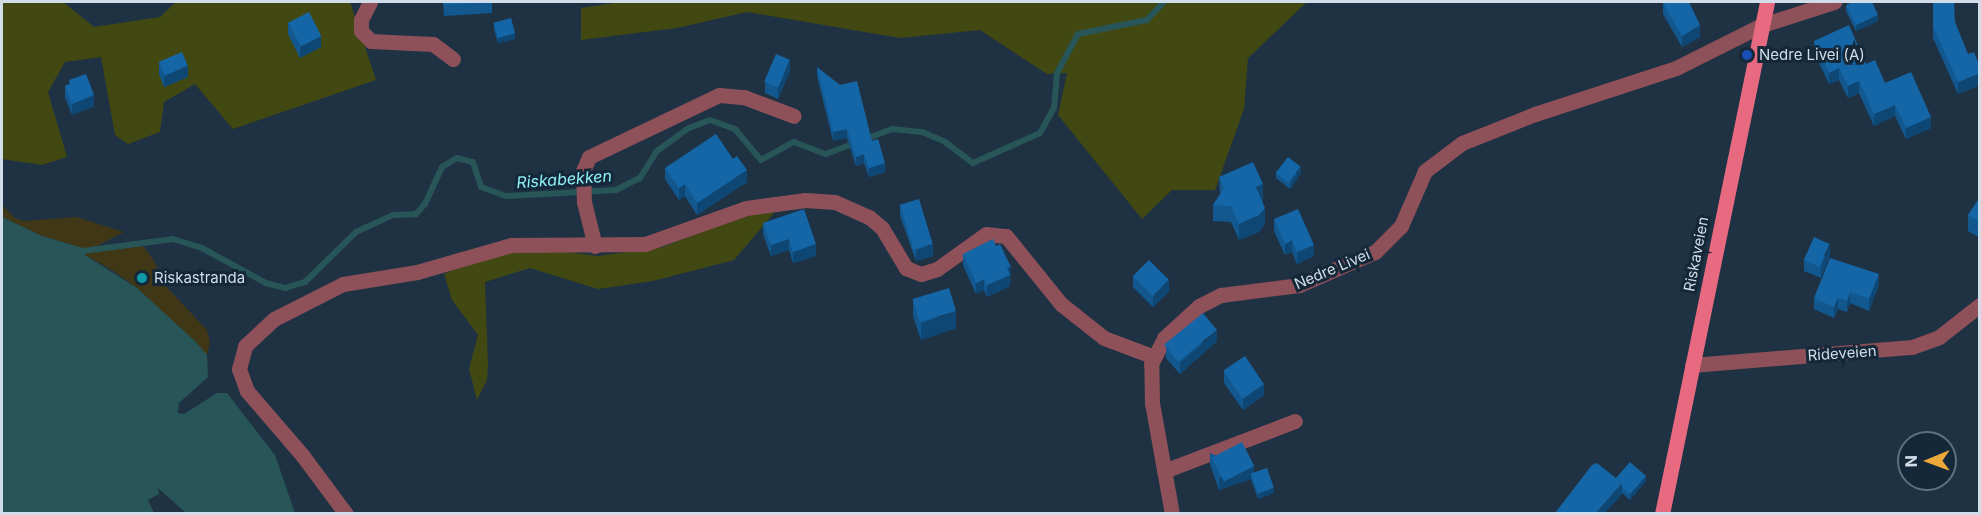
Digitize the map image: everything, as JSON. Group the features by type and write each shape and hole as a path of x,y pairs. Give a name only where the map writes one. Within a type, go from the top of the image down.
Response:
{"main road":[{"name":"Riskaveien","path":"1662,513 1767,2"}],"street":[{"path":"370,2 361,20 361,31 371,41 433,44 453,59"},
{"name":"Nedre Livei","path":"1152,356 1188,315 1211,299 1299,285 1375,252 1401,226 1425,171 1462,143 1535,114 1676,68 1762,26 1834,2"},
{"path":"595,246 584,202 583,171 589,157 719,95 744,97 794,117"},
{"path":"346,513 303,456 247,392 239,369 252,337 302,303 343,284 417,272 511,245 645,244 746,208 812,199 854,207 869,217 882,228 906,268 921,274 938,269 976,239 1000,234 1015,245 1030,270 1061,304 1104,338 1152,356 1152,403 1172,513"},
{"name":"Rideveien","path":"1692,365 1912,347 1939,337 1980,305"},
{"path":"1164,471 1295,421"}],"green space":[{"path":"2,2 63,2 94,27 160,17 176,2 350,2 376,80 233,129 195,84 164,102 160,132 128,144 115,135 101,57 65,62 48,92 67,157 42,165 2,159"},
{"path":"621,2 1307,2 1248,58 1244,109 1215,190 1172,190 1142,219 1058,115 1067,73 1047,74 980,30 900,38 747,12 677,28 581,40 581,8"},
{"path":"779,207 734,260 653,281 598,289 530,268 485,282 487,380 477,400 469,369 478,335 452,300 444,274 484,257 534,248 598,256 663,247 755,211"}],"sand":[{"name":"Riskastranda","path":"2,205 15,218 24,221 76,217 124,232 97,246 109,250 143,246 155,262 162,282 207,330 210,342 207,355 137,288 112,270 85,255 82,248 42,236 2,217"}],"shaded area":[{"path":"2,217 42,236 83,248 85,255 137,288 196,342 207,355 208,377 179,403 178,413 184,414 217,393 227,393 275,455 295,513 186,513 158,488 159,494 148,500 154,513 2,513"}],"building":[{"path":"444,2 492,2 444,5"},
{"path":"1689,2 1700,25 1682,36 1663,3"},
{"path":"1853,2 1872,2 1878,15 1856,25 1846,5"},
{"path":"1933,2 1954,2 1955,22 1968,54 1974,52 1980,73 1958,82 1933,26"},
{"path":"309,12 321,36 301,46 289,22"},
{"path":"511,18 515,33 498,38 494,23"},
{"path":"1849,25 1866,64 1875,60 1885,83 1911,72 1931,117 1906,128 1895,105 1874,114 1859,81 1848,86 1839,68 1829,73 1814,41"},
{"path":"182,52 188,66 165,76 159,62"},
{"path":"776,54 790,60 778,87 764,82"},
{"path":"817,67 840,85 857,81 872,141 878,139 885,163 869,168 864,154 856,157 847,129 833,132"},
{"path":"86,74 94,95 72,104 65,86 71,84 69,80"},
{"path":"716,134 733,159 737,156 747,170 697,203 685,184 679,188 665,168"},
{"path":"1288,157 1301,167 1288,183 1276,173"},
{"path":"1253,162 1263,184 1256,187 1265,208 1259,215 1239,224 1231,206 1213,205 1224,188 1219,177"},
{"path":"1980,197 1980,222 1968,215"},
{"path":"919,199 933,244 914,250 900,205"},
{"path":"804,209 816,244 793,252 789,239 771,245 763,223"},
{"path":"1298,209 1314,245 1297,252 1292,240 1285,244 1274,219"},
{"path":"1814,237 1830,244 1819,267 1804,260"},
{"path":"993,239 996,246 1000,244 1011,267 1007,268 1010,275 987,285 984,279 976,283 963,254"},
{"path":"1830,258 1879,274 1869,299 1850,292 1847,301 1838,297 1834,307 1814,298"},
{"path":"1149,260 1169,280 1153,296 1133,276"},
{"path":"949,288 956,311 920,322 913,299"},
{"path":"1203,313 1217,330 1178,362 1164,344"},
{"path":"1245,356 1264,384 1242,399 1223,371"},
{"path":"1242,442 1254,466 1224,481 1212,457"},
{"path":"1630,462 1646,476 1630,494 1616,478"},
{"path":"1597,463 1622,483 1596,513 1555,513 1592,465"},
{"path":"1267,468 1274,488 1258,493 1251,474"}],"waterway":[{"name":"Riskabekken","path":"83,251 173,239 202,248 266,283 285,288 305,282 356,232 393,215 416,214 425,204 442,167 457,158 473,162 481,187 506,196 616,190 640,178 657,151 689,128 710,120 735,129 761,160 794,142 826,154 892,129 922,132 945,142 973,163 1040,133 1054,108 1057,73 1078,34 1147,20 1164,2"}],"place":[{"name":"Nedre Livei (A)","path":"1747,55"},
{"name":"Riskastranda","path":"142,278"}]}
